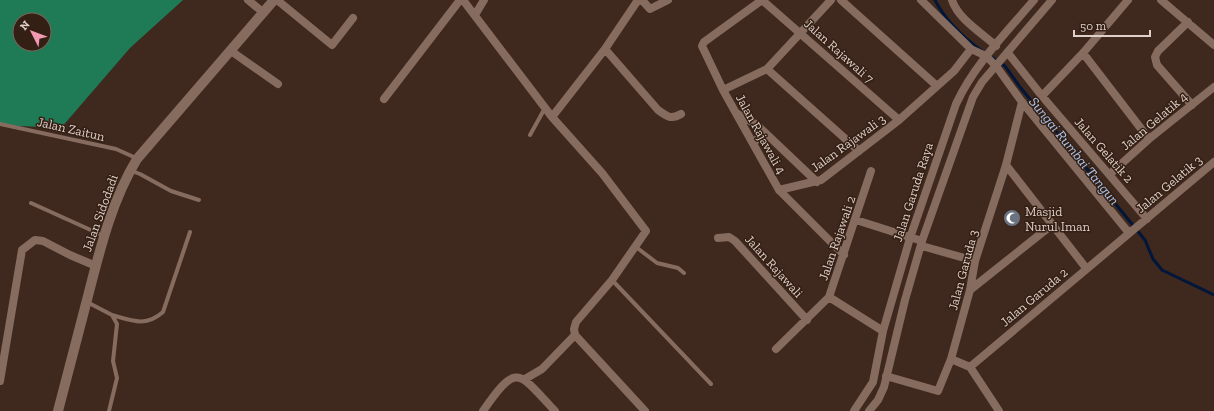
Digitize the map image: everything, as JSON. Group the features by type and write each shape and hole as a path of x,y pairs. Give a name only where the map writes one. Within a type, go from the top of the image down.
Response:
{"street":[{"path":"248,0 264,13"},
{"path":"275,0 332,45 353,18"},
{"name":"Jalan Sidodadi","path":"58,411 104,236 121,188 129,171 137,159 275,0"},
{"path":"384,99 461,0 475,15 552,117 602,173 646,231 612,280 576,322 574,329 575,335 645,411"},
{"path":"475,15 484,0"},
{"path":"552,117 605,49 638,0"},
{"path":"642,0 650,9 668,0"},
{"name":"Jalan Rajawali 7","path":"762,0 801,32 899,120"},
{"name":"Jalan Rajawali 4","path":"762,0 703,44 723,90 779,190"},
{"path":"723,90 767,69 831,0"},
{"path":"841,0 937,86"},
{"path":"952,0 956,9 994,47"},
{"name":"Jalan Garuda Raya","path":"854,411 873,382 883,331 910,238 956,104 963,89 986,56 1034,0"},
{"path":"1006,55 1052,0"},
{"path":"1042,96 1083,53 1128,0"},
{"path":"1160,0 1214,45"},
{"path":"924,2 972,49 986,56 996,66 1022,102 1129,233"},
{"path":"1188,22 1158,51 1154,57 1157,65 1192,106"},
{"path":"605,49 658,110 667,117 676,117 681,114"},
{"name":"Jalan Rajawali 3","path":"779,190 821,180 899,120 954,71 972,49"},
{"path":"231,51 278,84"},
{"path":"1083,53 1149,139"},
{"name":"Jalan Garuda Raya","path":"869,411 878,400 886,376 905,300 922,244 972,97 1006,55"},
{"name":"Jalan Gelatik 2","path":"1006,55 1110,174 1147,219"},
{"path":"767,69 859,150"},
{"name":"Jalan Gelatik 4","path":"1110,174 1149,139 1214,87"},
{"name":"Jalan Garuda 3","path":"886,376 938,392 951,359 970,290 975,261 1006,164 1022,102"},
{"path":"736,113 757,125 817,182"},
{"path":"753,143 762,135 768,136"},
{"name":"Jalan Gelatik 3","path":"1129,233 1214,162"},
{"path":"1006,164 1086,268"},
{"name":"Jalan Rajawali 2","path":"872,171 829,297 883,331"},
{"path":"779,190 844,255"},
{"path":"856,220 975,261"},
{"path":"970,290 1053,224"},
{"name":"Jalan Garuda 2","path":"970,367 1129,233"},
{"name":"Jalan Rajawali","path":"718,238 729,237 735,241 808,320"},
{"path":"0,381 22,250 35,240 43,241 96,266"},
{"path":"776,349 808,320 829,297"},
{"path":"525,379 542,369 575,335"},
{"path":"951,359 970,367 999,411"},
{"path":"483,411 510,378 517,376 525,379 555,411"}],"lane":[{"path":"530,135 545,108"},
{"name":"Jalan Zaitun","path":"0,124 116,149 137,159"},
{"path":"129,171 140,174 171,191 199,200"},
{"path":"32,203 104,236"},
{"path":"86,301 112,315 140,322 154,319 163,312 190,232"},
{"path":"636,247 657,262 678,268 684,273"},
{"path":"612,280 711,384"},
{"path":"109,411 116,388 117,378 113,361 117,324 112,315"}],"green space":[{"path":"0,0 183,0 130,48 61,128 0,125"}],"waterway":[{"name":"Sungai Rumbai Tangun","path":"935,0 944,15 968,40 982,51"},
{"name":"Sungai Rumbai Tangun","path":"990,56 1005,66 1020,87 1145,240 1153,259 1162,270 1214,295"}],"place":[{"name":"Masjid Nurul Iman","path":"1012,218"}]}
